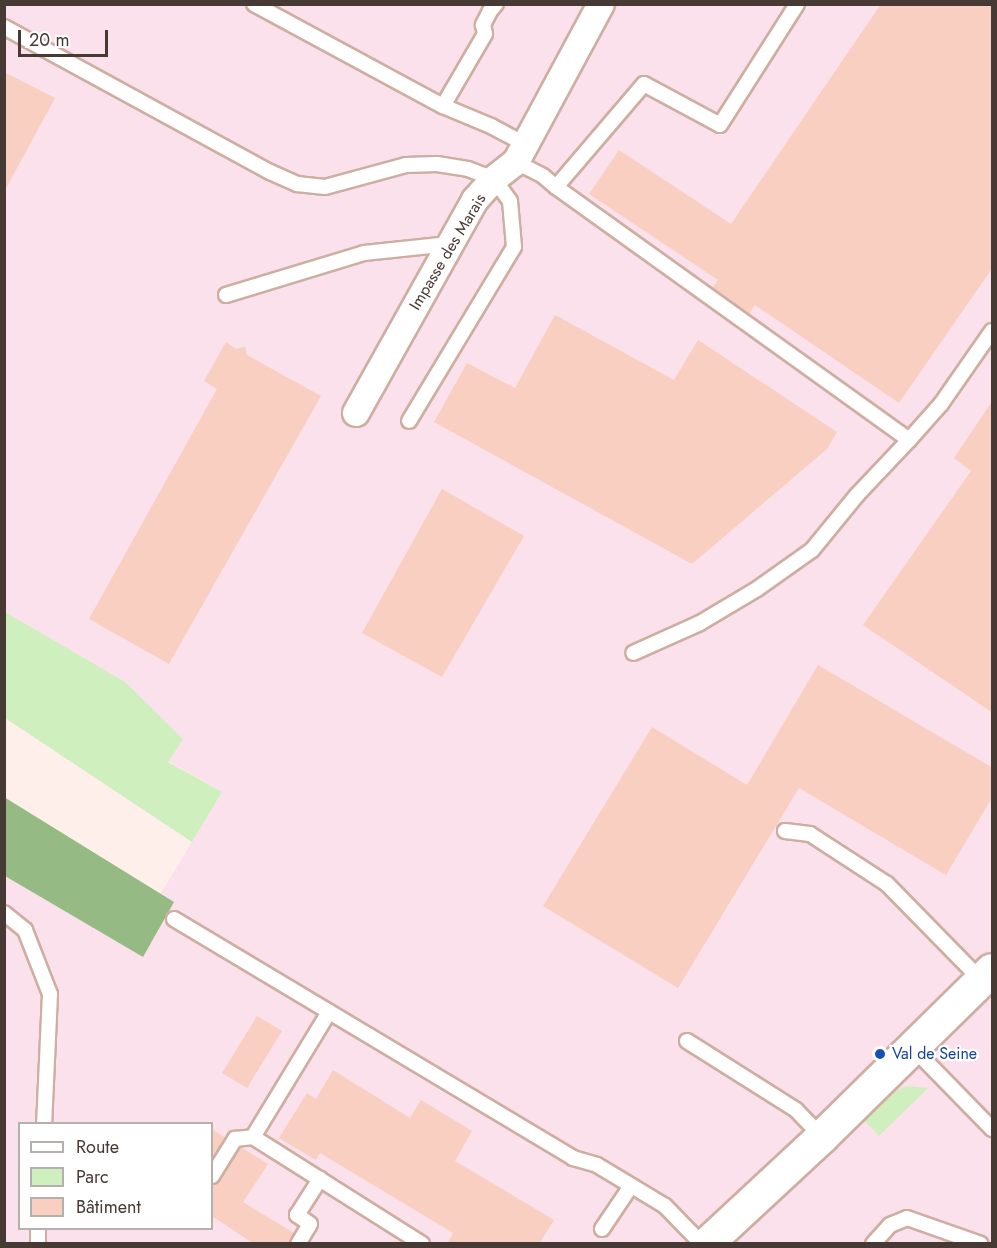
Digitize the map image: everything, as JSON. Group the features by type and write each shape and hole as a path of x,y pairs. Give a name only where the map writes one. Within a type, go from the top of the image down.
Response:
{"street":[{"name":"Impasse des Marais","path":"356,413 475,200 520,153 601,4"},
{"path":"707,1244 914,1049 987,976"}],"lane":[{"path":"254,4 443,106 491,126 556,188 909,440"},
{"path":"443,106 485,34 483,25 496,4"},
{"path":"556,188 644,84 720,125 797,4"},
{"path":"4,27 218,144 297,184 325,187 406,165 458,167 494,179 510,201 514,247 409,422"},
{"path":"226,295 364,253 450,244"},
{"path":"633,653 700,623 757,589 812,550 857,495 941,404 993,330"},
{"path":"785,831 810,834 887,884 987,976"},
{"path":"4,913 25,930 50,994 44,1122"},
{"path":"174,919 573,1158 597,1165 665,1206 702,1244"},
{"path":"253,1137 329,1012"},
{"path":"687,1041 796,1110 822,1137"},
{"path":"914,1049 993,1129"},
{"path":"213,1174 235,1139 253,1137 422,1244"},
{"path":"298,1244 310,1224 297,1215 320,1179"},
{"path":"602,1229 631,1186"},
{"path":"873,1244 890,1225 907,1218 981,1244"}],"shaded area":[{"path":"5,5 992,5 992,1243 5,1243 5,876 128,948 222,792 168,761 5,645"}],"green space":[{"path":"5,612 125,682 183,739 168,762 222,792 192,842 5,718"},
{"path":"4,797 174,902 143,957 5,876"},
{"path":"907,1086 928,1088 879,1136 864,1120 896,1091"}],"building":[{"path":"881,4 993,4 993,267 899,403 755,305 749,314 712,288 718,280 589,194 619,150 731,224"},
{"path":"4,72 55,98 4,192"},
{"path":"555,315 674,380 698,340 837,432 827,449 692,564 434,422 467,363 515,388"},
{"path":"226,342 236,349 245,347 247,355 321,396 169,664 89,619 217,389 204,381"},
{"path":"993,400 993,713 863,625 971,471 954,458"},
{"path":"442,489 524,536 442,677 362,633"},
{"path":"818,665 993,768 993,796 946,875 799,788 678,988 543,906 652,727 747,785"},
{"path":"257,1016 282,1031 247,1088 222,1073"},
{"path":"333,1070 410,1118 421,1100 472,1131 455,1161 554,1220 539,1244 447,1244 453,1233 320,1153 316,1160 279,1138 307,1093 316,1099"},
{"path":"213,1130 225,1138 213,1158"},
{"path":"241,1147 268,1164 243,1202 294,1233 289,1244 254,1244 213,1217 213,1184 220,1181"}],"place":[{"name":"Val de Seine","path":"880,1054"}]}
